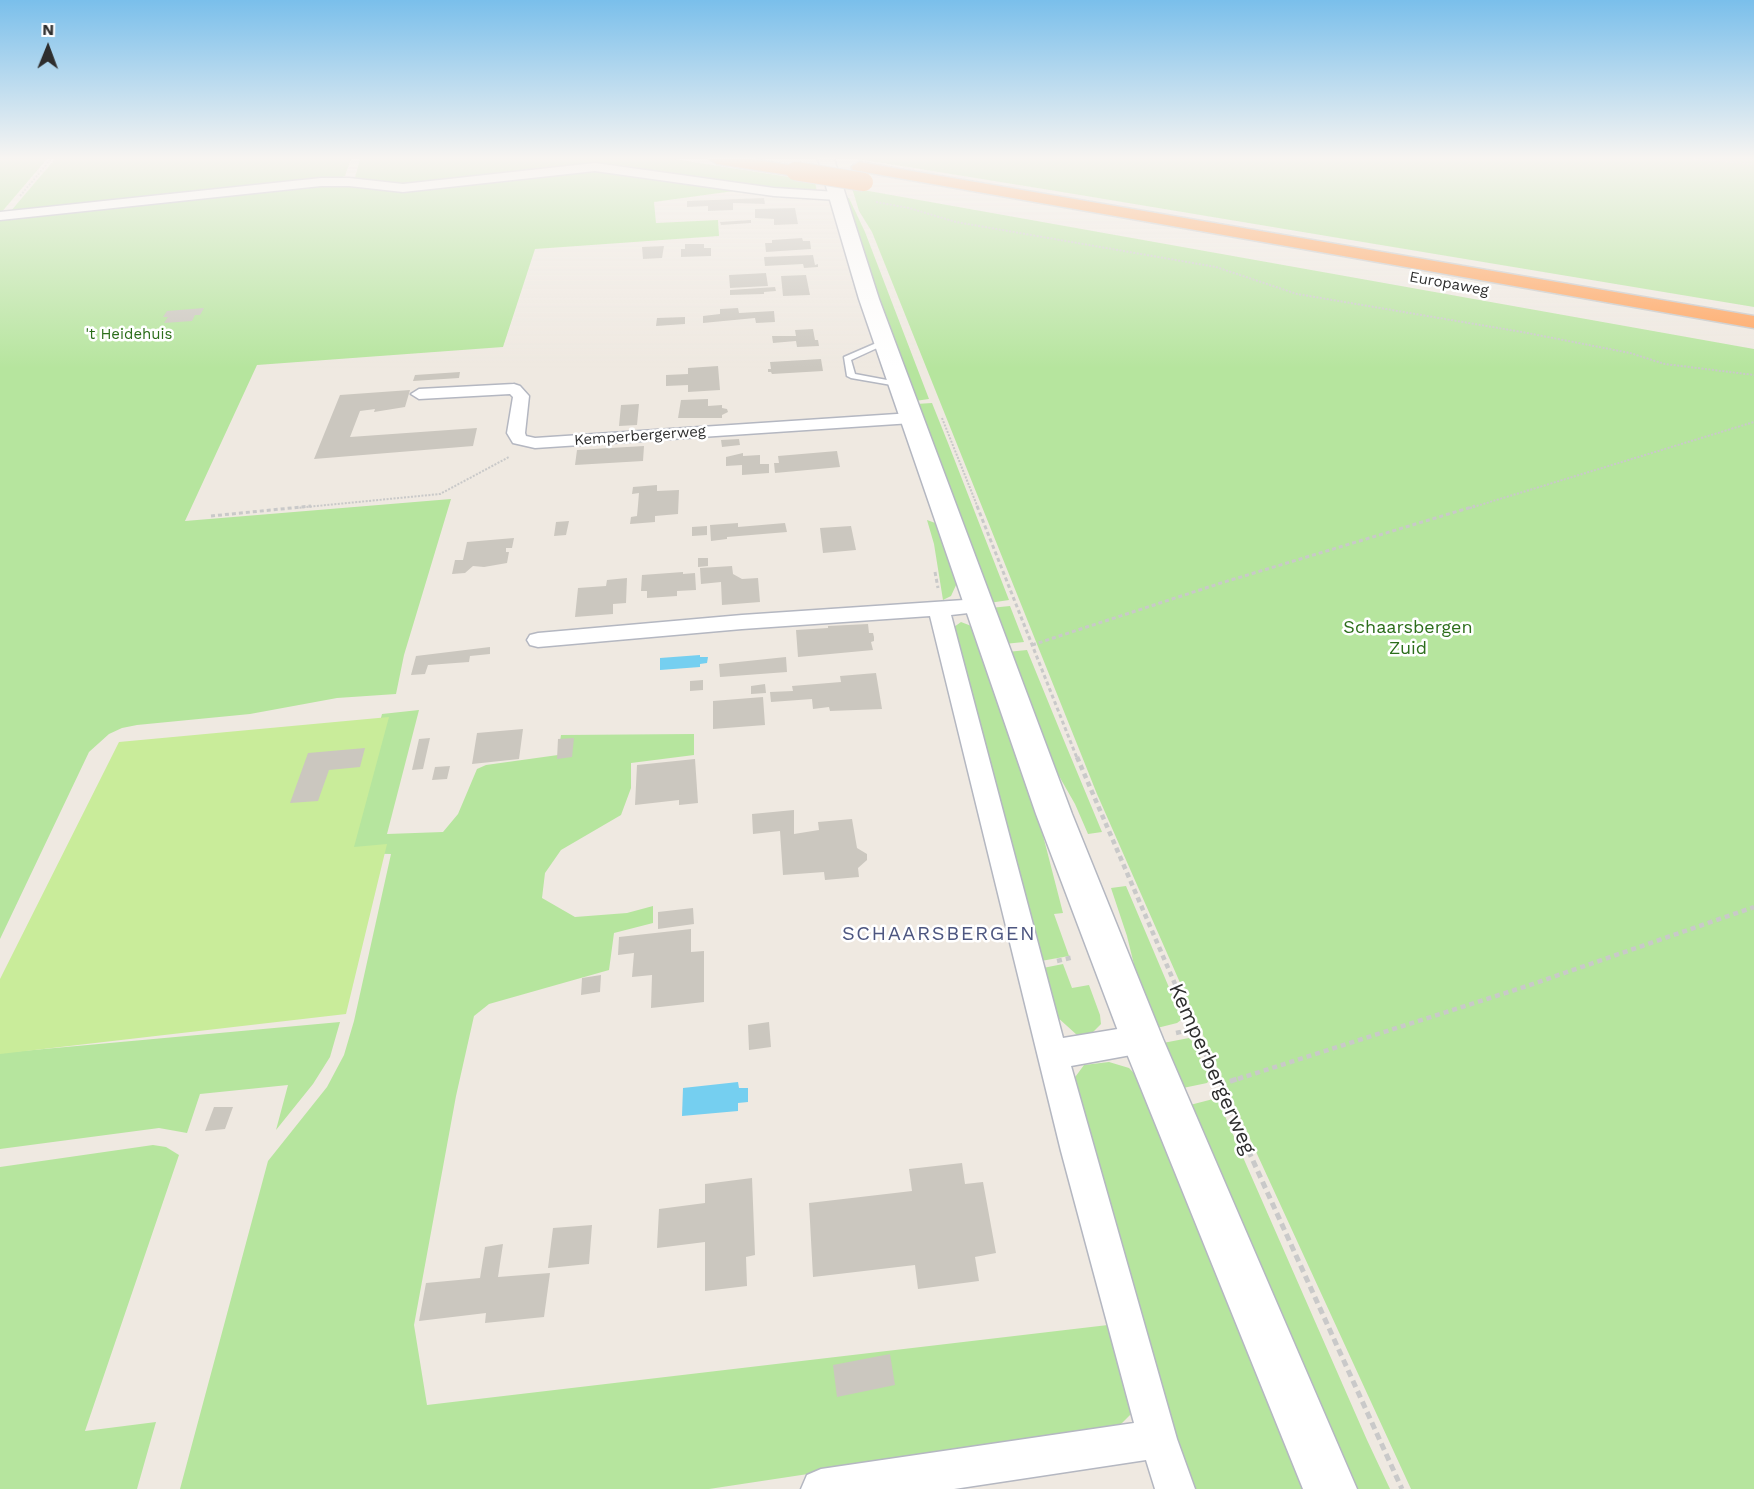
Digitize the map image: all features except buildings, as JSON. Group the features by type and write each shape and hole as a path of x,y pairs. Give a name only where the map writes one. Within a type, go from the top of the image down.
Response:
{"highway":[{"name":"Europaweg","path":"1152,228 1754,339"},
{"name":"Europaweg","path":"1220,228 1754,322"},
{"path":"1233,228 1352,244 1754,311"}],"main road":[{"path":"847,228 884,343 1054,814 1142,1039 1330,1489"}],"street":[{"path":"419,394 514,389 521,396 516,433 519,439 535,443"},
{"name":"Kemperbergerweg","path":"535,443 912,418"},
{"path":"538,640 742,622 979,606"},
{"path":"939,609 1077,1151 1158,1439 1175,1489"},
{"path":"1054,1054 1142,1039"},
{"path":"821,1489 1158,1439"}],"lane":[{"path":"884,343 847,359 851,376 900,385"}],"path":[{"path":"993,228 1216,267 1297,294 1522,332 1630,353 1665,364 1754,375"},
{"name":"Kemperbergerweg","path":"1402,1489 1219,1085 1092,795 1032,645 1221,583 1754,422"},
{"path":"211,516 440,494 535,443"},
{"path":"1219,1085 1516,989 1754,907"}],"green space":[{"name":"'t Heidehuis","path":"0,228 719,228 719,236 535,249 503,347 257,365 185,521 451,499 404,655 396,694 337,698 250,714 137,725 109,734 89,752 0,939"},
{"path":"854,228 863,228 865,232 929,399 915,401"},
{"name":"Schaarsbergen Zuid","path":"870,228 1079,228 1754,349 1754,1489 1411,1489 1218,1069 1097,794"},
{"path":"1282,228 1754,228 1754,307"},
{"path":"932,403 1009,600 989,603 916,404"},
{"path":"927,520 938,524 957,583 951,596 943,600 934,544"},
{"path":"1010,606 1024,642 1004,644 990,608"},
{"path":"961,622 974,627 1038,816 1063,913 1054,914 1069,956 1041,961 954,627"},
{"path":"1027,650 1102,832 1088,834 1075,804 1047,755 1007,652"},
{"path":"419,710 387,834 443,832 458,814 477,769 486,765 558,755 561,735 694,734 694,755 631,763 631,788 621,815 561,850 545,873 542,898 575,917 627,913 653,906 653,923 614,933 609,970 489,1004 474,1016 456,1096 414,1325 427,1405 1108,1325 1133,1412 1118,1427 709,1489 180,1489 268,1161 327,1087 344,1055 354,1021 391,854 345,853 382,714"},
{"path":"389,717 354,847 387,844 346,1014 0,1054 0,979 119,742"},
{"path":"1126,886 1179,1011 1181,1020 1177,1023 1157,1028 1138,981 1127,936 1111,888"},
{"path":"1063,964 1072,988 1089,985 1101,1024 1092,1033 1077,1035 1056,1016 1043,968"},
{"path":"340,1022 330,1057 313,1084 276,1130 288,1085 200,1094 187,1133 159,1128 0,1149 0,1053"},
{"path":"1189,1038 1210,1079 1207,1083 1183,1088 1163,1043"},
{"path":"1109,1062 1129,1068 1138,1077 1304,1489 1192,1489 1174,1438 1073,1080 1084,1065"},
{"path":"1217,1098 1390,1489 1355,1489 1190,1105"},
{"path":"153,1145 166,1147 179,1155 85,1431 156,1422 137,1489 0,1489 0,1167"}],"water":[{"path":"700,655 700,657 708,657 707,663 700,664 700,667 660,670 660,658"},
{"path":"738,1082 739,1088 748,1088 748,1102 738,1103 738,1111 682,1116 683,1088"}],"district":[{"name":"SCHAARSBERGEN","path":"939,934"}]}
